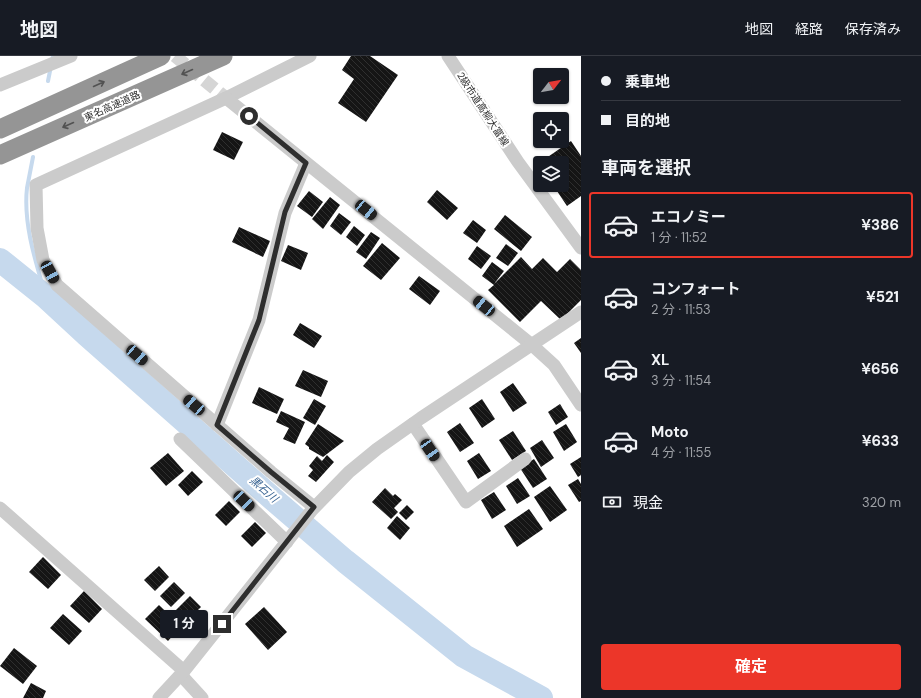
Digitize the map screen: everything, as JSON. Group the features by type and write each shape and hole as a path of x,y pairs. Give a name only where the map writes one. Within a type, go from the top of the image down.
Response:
{"highway":[{"path":"0,129 161,56"},
{"name":"東名高速道路","path":"0,155 223,56"}],"street":[{"path":"0,85 71,56"},
{"path":"310,56 226,98 36,185 37,228 43,260 57,285 313,509"},
{"name":"2級市道高柳大富線","path":"448,56 518,162 581,248"},
{"path":"226,98 532,344 554,365 581,405"},
{"path":"217,425 259,320 285,212 306,163"},
{"path":"159,698 183,673 313,509 349,472 413,424 581,312"},
{"path":"413,424 466,502 525,459"},
{"path":"180,439 290,538"},
{"path":"0,508 183,673 202,698"}],"building":[{"path":"351,56 370,56 398,75 366,122 338,103 354,79 342,70"},
{"path":"222,132 243,142 234,160 213,150"},
{"path":"571,141 581,156 581,196 567,206 558,192 569,192 569,156 549,156 561,148 569,148 569,142"},
{"path":"437,190 458,208 447,220 427,202"},
{"path":"309,191 323,202 312,217 297,206"},
{"path":"330,197 340,205 323,229 312,219"},
{"path":"339,213 351,222 341,235 330,226"},
{"path":"505,215 532,237 521,251 494,229"},
{"path":"473,220 486,230 477,243 463,233"},
{"path":"354,226 365,235 357,246 346,237"},
{"path":"239,227 270,241 263,257 232,242"},
{"path":"371,232 380,238 366,259 356,252"},
{"path":"382,243 400,258 381,280 363,266"},
{"path":"506,244 518,253 508,266 496,258"},
{"path":"288,245 308,253 301,270 281,261"},
{"path":"477,246 491,256 481,269 468,259"},
{"path":"521,257 532,269 543,258 557,272 570,259 581,270 581,300 561,320 541,301 520,322 488,290 494,285 482,276 492,262 504,271 494,284"},
{"path":"419,276 440,291 430,305 409,289"},
{"path":"300,323 322,336 314,348 293,335"},
{"path":"581,338 581,353 574,343"},
{"path":"303,370 328,381 321,397 295,386"},
{"path":"513,383 527,403 513,412 500,392"},
{"path":"259,387 284,399 277,414 252,403"},
{"path":"314,399 326,406 315,425 303,418"},
{"path":"482,399 495,419 482,428 469,408"},
{"path":"560,404 568,417 556,425 548,412"},
{"path":"281,411 305,422 295,444 283,439 289,428 276,422"},
{"path":"460,423 474,443 460,452 447,432"},
{"path":"318,424 344,441 323,457 309,449 309,447 305,444"},
{"path":"566,424 577,442 564,451 553,432"},
{"path":"513,431 526,451 512,460 499,440"},
{"path":"542,440 554,458 541,467 530,448"},
{"path":"168,453 184,471 166,486 150,468"},
{"path":"479,453 491,471 478,479 467,461"},
{"path":"327,455 334,462 316,482 308,476 313,470 309,466 317,456 322,461"},
{"path":"581,457 581,475 578,477 570,464"},
{"path":"534,459 547,479 533,488 520,468"},
{"path":"192,471 203,482 188,496 178,485"},
{"path":"518,478 530,496 517,504 506,486"},
{"path":"578,479 581,484 581,501 579,502 568,485"},
{"path":"550,486 567,510 550,522 534,497"},
{"path":"385,488 393,496 395,494 402,500 394,508 398,512 391,519 372,502"},
{"path":"494,492 506,510 492,519 481,500"},
{"path":"229,501 240,512 226,526 215,515"},
{"path":"407,505 414,512 406,520 399,513"},
{"path":"529,509 543,529 517,547 504,526"},
{"path":"397,516 410,528 400,540 387,528"},
{"path":"255,522 266,533 252,547 241,536"},
{"path":"43,557 61,575 48,589 29,572"},
{"path":"159,566 169,577 155,591 144,580"},
{"path":"174,582 185,593 171,607 160,596"},
{"path":"84,591 102,609 89,623 70,606"},
{"path":"190,596 201,607 187,621 176,610"},
{"path":"159,605 181,626 168,641 145,619"},
{"path":"264,607 287,632 268,650 245,624"},
{"path":"63,614 82,631 69,645 50,628"},
{"path":"14,648 37,666 23,684 0,666"},
{"path":"31,683 46,691 43,698 23,698"}],"waterway":[{"path":"48,81 53,56"},
{"path":"33,157 27,188 27,215 31,243 46,297"},
{"name":"黒石川","path":"0,260 46,297 86,334 345,561 464,656 541,698"}],"tunnel":[{"path":"175,56 226,98"}],"route":[{"path":"222,624 314,507 217,425 259,320 285,212 306,163 249,116"}]}
